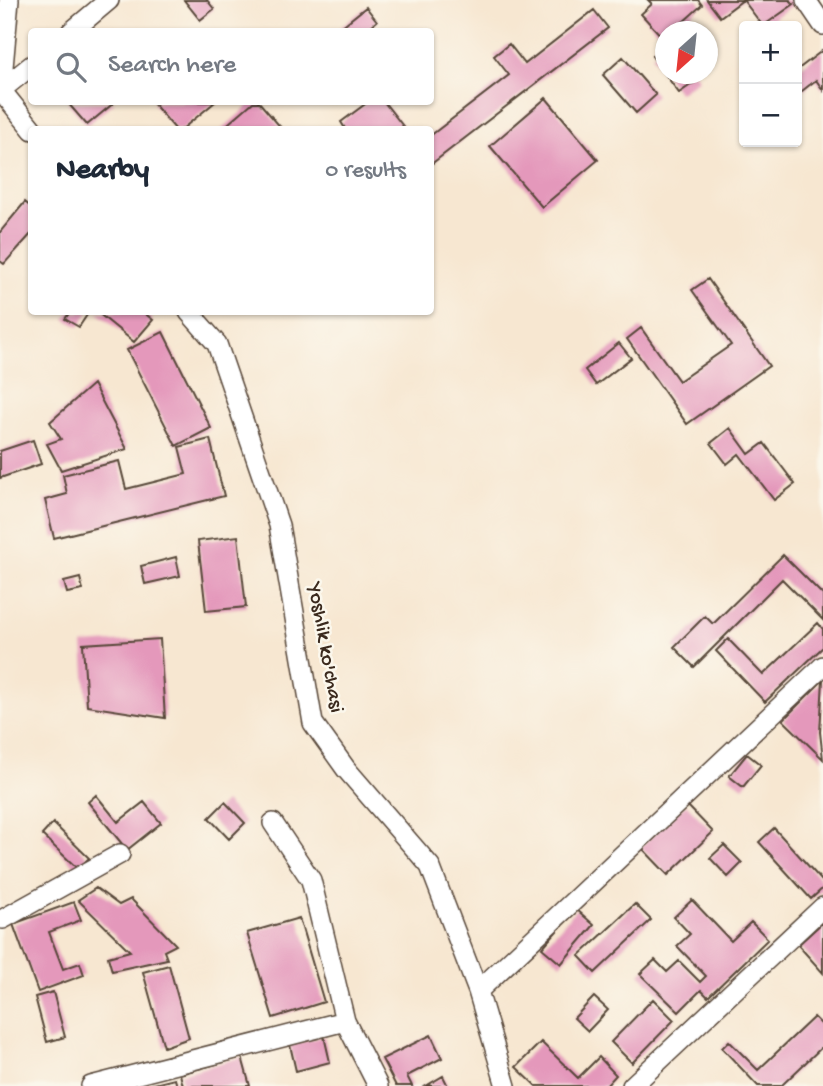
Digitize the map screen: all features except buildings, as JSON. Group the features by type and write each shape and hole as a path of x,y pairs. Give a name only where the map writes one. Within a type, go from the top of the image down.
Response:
{"street":[{"path":"9,0 1,90 30,126"},
{"path":"76,28 109,0"},
{"path":"806,0 823,25"},
{"path":"1,90 28,68"},
{"name":"Yoshlik ko'chasi","path":"192,315 217,344 279,524 313,723 346,769 430,866 478,991 506,1086"},
{"path":"478,991 823,666"},
{"path":"273,823 312,880 345,1021 378,1086"},
{"path":"1,921 120,855"},
{"path":"632,1086 823,907"},
{"path":"91,1086 345,1021"}]}
